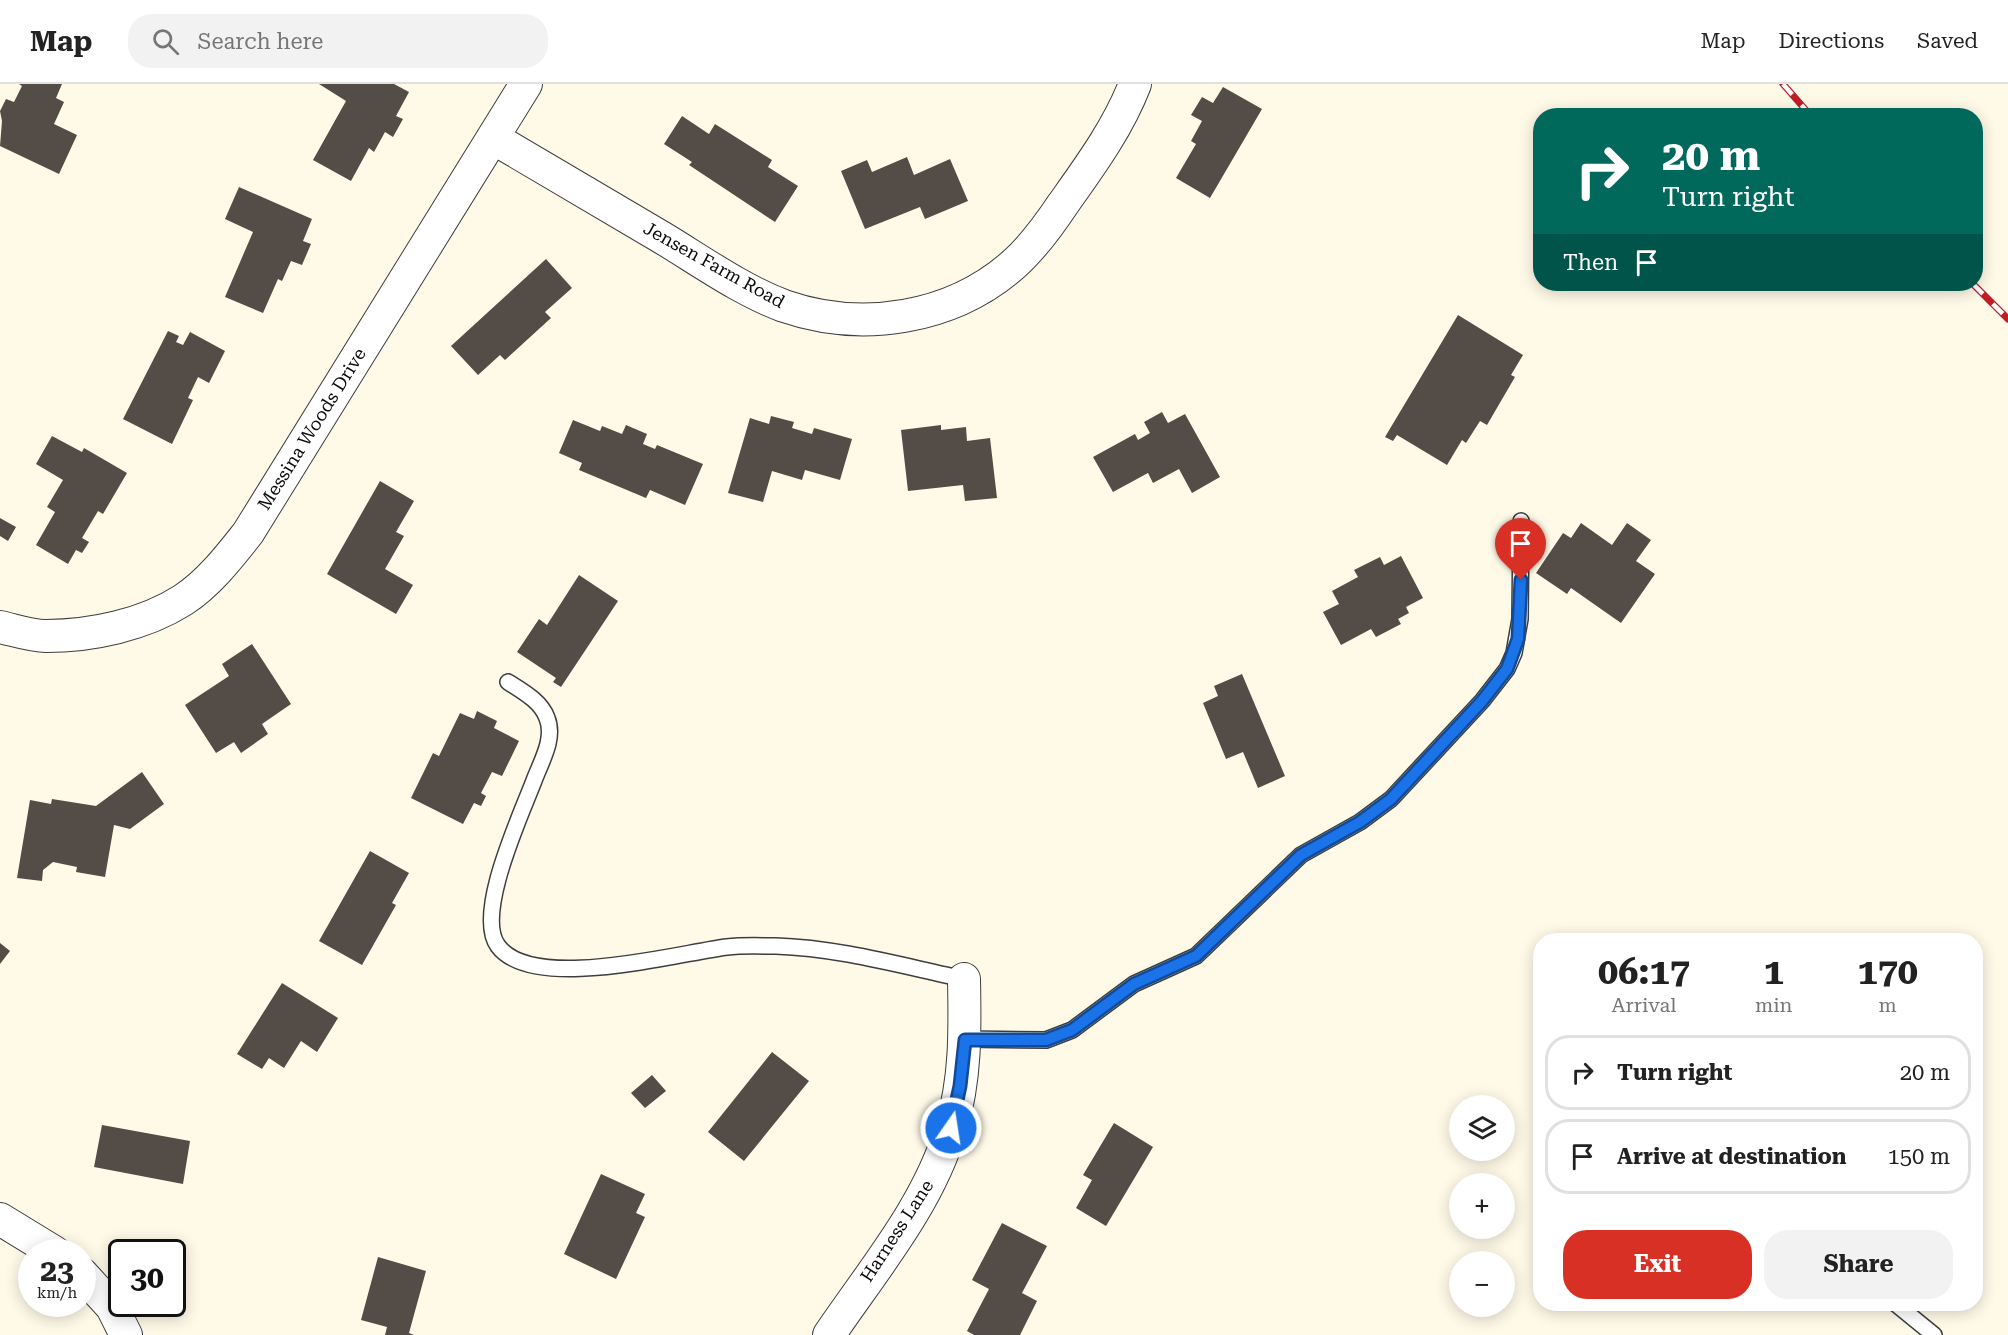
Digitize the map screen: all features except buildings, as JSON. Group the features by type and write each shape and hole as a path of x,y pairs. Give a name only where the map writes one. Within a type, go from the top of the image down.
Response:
{"street":[{"name":"Messina Woods Drive","path":"0,627 43,636 93,632 140,620 183,600 219,568 248,533 526,84"},
{"name":"Jensen Farm Road","path":"493,138 728,277 784,306 840,318 897,318 947,305 971,294 1014,264 1054,218 1100,151 1135,84"},
{"name":"Harness Lane","path":"829,1335 932,1177 951,1128 957,1102 965,1040 964,979"},
{"path":"0,1219 33,1239"},
{"path":"96,1290 112,1307 126,1335"}],"lane":[{"path":"965,1040 1046,1040 1072,1030 1134,984 1196,956 1301,855 1360,822 1391,799 1482,701 1507,669 1514,653 1520,619 1521,520"},
{"path":"508,682 541,707 550,727 546,749 508,852 493,906 492,936 500,948 511,956 538,965 595,967 646,963 726,948 802,948 964,979"},
{"path":"1905,1311 1934,1335"}],"railway":[{"path":"1783,84 1804,108"},
{"path":"1980,291 2008,319"}],"route":[{"path":"951,1128 960,1086 965,1040 1046,1040 1060,1037 1134,984 1196,956 1301,855 1377,811 1407,784 1482,701 1507,669 1518,639 1521,580"}]}
